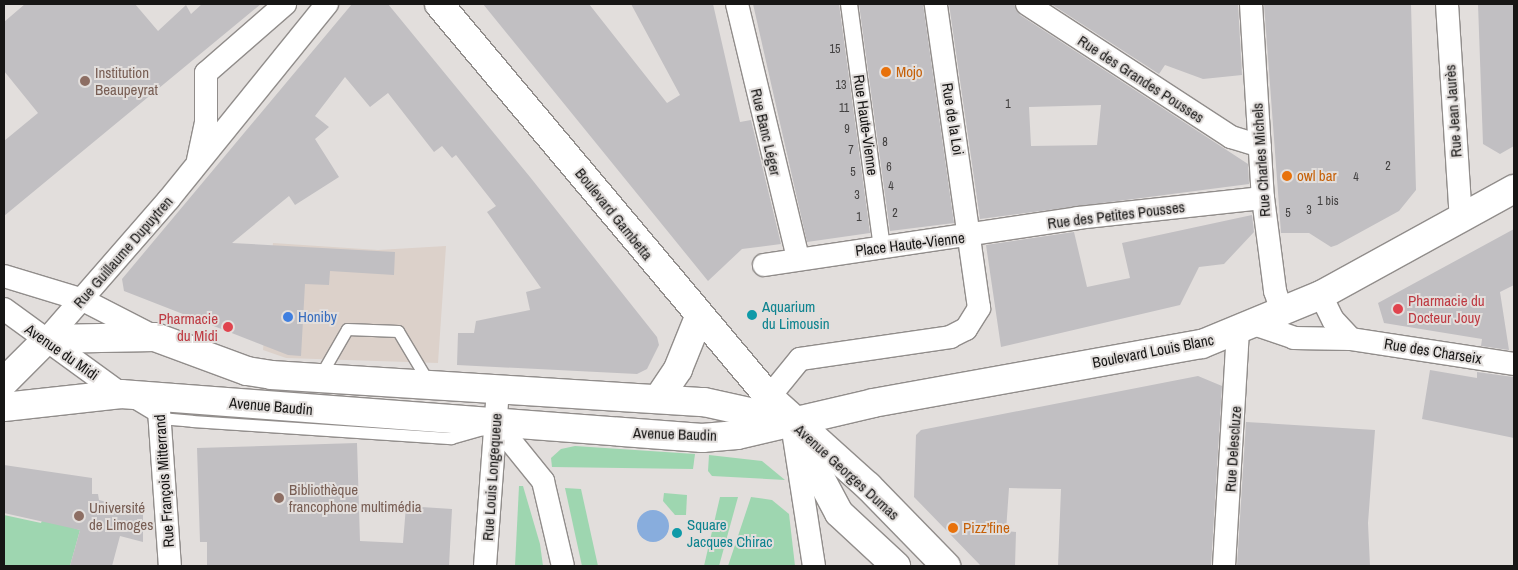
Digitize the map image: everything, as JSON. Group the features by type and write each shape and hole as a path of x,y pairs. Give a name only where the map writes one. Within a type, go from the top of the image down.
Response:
{"main road":[{"name":"Boulevard Gambetta","path":"439,4 699,317 791,421"},
{"name":"Boulevard Louis Blanc","path":"791,421 1202,344 1283,314 1514,189"},
{"path":"658,399 678,369 699,317"},
{"name":"Avenue Baudin","path":"47,339 155,337 247,371 319,378 428,383 704,402 791,421"},
{"path":"4,382 47,339"},
{"name":"Avenue Baudin","path":"4,407 121,394 159,407 496,423 702,438 737,435 791,421"},
{"name":"Avenue Georges Dumas","path":"791,421 839,514 896,566"},
{"name":"Avenue Georges Dumas","path":"791,421 868,486 946,566"}],"street":[{"name":"Rue Guillaume Dupuytren","path":"198,164 206,122 206,73 284,4"},
{"name":"Rue Guillaume Dupuytren","path":"47,339 198,164 327,4"},
{"name":"Rue Banc Léger","path":"737,4 798,259"},
{"name":"Rue Haute-Vienne","path":"850,4 882,247"},
{"name":"Rue de la Loi","path":"936,4 970,233"},
{"name":"Rue des Grandes Pousses","path":"1027,4 1231,137 1260,146"},
{"name":"Rue Charles Michels","path":"1251,4 1262,198 1275,291 1283,314"},
{"name":"Rue Jean Jaurès","path":"1447,4 1461,218"},
{"name":"Rue des Petites Pousses","path":"970,233 1262,198"},
{"name":"Place Haute-Vienne","path":"764,265 970,233 979,295 972,321 950,337 800,359 769,397"},
{"path":"4,276 82,300"},
{"path":"1321,295 1333,320 1351,339"},
{"name":"Avenue Baudin","path":"82,300 155,337"},
{"name":"Avenue du Midi","path":"4,309 121,394"},
{"name":"Rue des Charseix","path":"1248,328 1294,338 1351,339 1514,364"},
{"name":"Rue Delescluze","path":"1224,566 1248,328"},
{"name":"Rue Louis Longequeue","path":"485,566 498,388"},
{"name":"Rue François Mitterrand","path":"159,407 170,566"},
{"path":"791,421 814,566"},
{"path":"496,423 543,481 563,566"}],"lane":[{"path":"319,378 348,329 398,331 428,383"}],"shaded area":[{"path":"273,243 378,250 446,246 438,363 286,358 263,350"}],"green space":[{"path":"575,446 695,454 693,469 552,467 551,458 561,449"},
{"path":"709,455 762,461 785,480 712,476 708,471"},
{"path":"519,486 523,486 540,544 543,566 515,566"},
{"path":"565,488 581,489 598,566 582,566"},
{"path":"664,493 687,495 686,515 675,515 663,501"},
{"path":"720,497 738,497 719,566 704,566"},
{"path":"751,497 772,500 789,514 795,566 728,566"},
{"path":"4,515 41,523 43,518 80,530 70,566 4,566"}],"water":[{"path":"653,510 664,515 669,526 664,537 653,542 642,537 637,526 642,515"}],"building":[{"name":"Institution Beaupeyrat","path":"25,4 135,4 158,31 186,5 191,14 202,4 261,4 4,216 4,141 38,113 4,71 4,22"},
{"path":"352,4 388,4 530,177 657,337 659,345 647,369 637,374 457,365 458,333 474,333 476,321 530,310 526,292 541,288 487,212 496,206 456,155 452,158 442,146 434,152 388,93 370,107 345,77 315,116 329,127 315,139 339,177 295,205 289,196 232,243 395,252 394,275 330,271 329,285 305,284 301,356 288,355 124,291 122,279"},
{"path":"483,4 589,4 667,103 680,95 631,4 713,4 740,122 751,120 781,244 742,249 708,281"},
{"path":"753,4 839,4 870,233 807,242"},
{"path":"859,4 923,4 954,223 890,231"},
{"path":"949,4 1014,4 1020,15 1248,164 1249,184 980,219","holes":["1101,105 1097,145 1031,146 1029,107"]},
{"path":"1051,4 1238,4 1242,75 1203,79 1165,65 1159,74"},
{"path":"1264,4 1411,4 1416,190 1399,211 1331,247 1309,233 1281,233"},
{"path":"1478,4 1514,4 1514,146 1500,154 1483,144"},
{"path":"1252,215 1254,232 1224,264 1199,267 1180,305 1001,347 986,245 1074,232 1087,287 1130,278 1122,243"},
{"path":"1514,229 1514,285 1500,292 1509,350 1481,346 1482,339 1384,323 1378,303"},
{"path":"1430,370 1477,378 1477,372 1513,377 1514,438 1422,419"},
{"path":"1198,376 1222,386 1211,566 1058,566 1061,489 1009,488 1006,531 1016,532 1015,566 981,566 914,497 916,435 921,430"},
{"path":"1246,422 1375,430 1368,523 1370,566 1237,566"},
{"name":"Bibliothèque francophone multimédia","path":"357,443 360,541 403,543 406,506 452,509 449,566 207,566 207,542 200,542 197,448"},
{"name":"Université de Limoges","path":"4,465 92,478 92,494 98,494 99,500 143,511 143,542 120,536 112,566 70,566 80,530 4,513"}],"place":[{"name":"Mojo","path":"886,72"},
{"name":"Institution Beaupeyrat","path":"85,81"},
{"name":"owl bar","path":"1287,176"},
{"name":"Pharmacie du Docteur Jouy","path":"1398,309"},
{"name":"Aquarium du Limousin","path":"752,315"},
{"name":"Honiby","path":"288,317"},
{"name":"Pharmacie du Midi","path":"228,327"},
{"name":"Bibliothèque francophone multimédia","path":"279,498"},
{"name":"Université de Limoges","path":"79,516"},
{"name":"Pizz'fine","path":"953,528"},
{"name":"Square Jacques Chirac","path":"677,533"}]}
